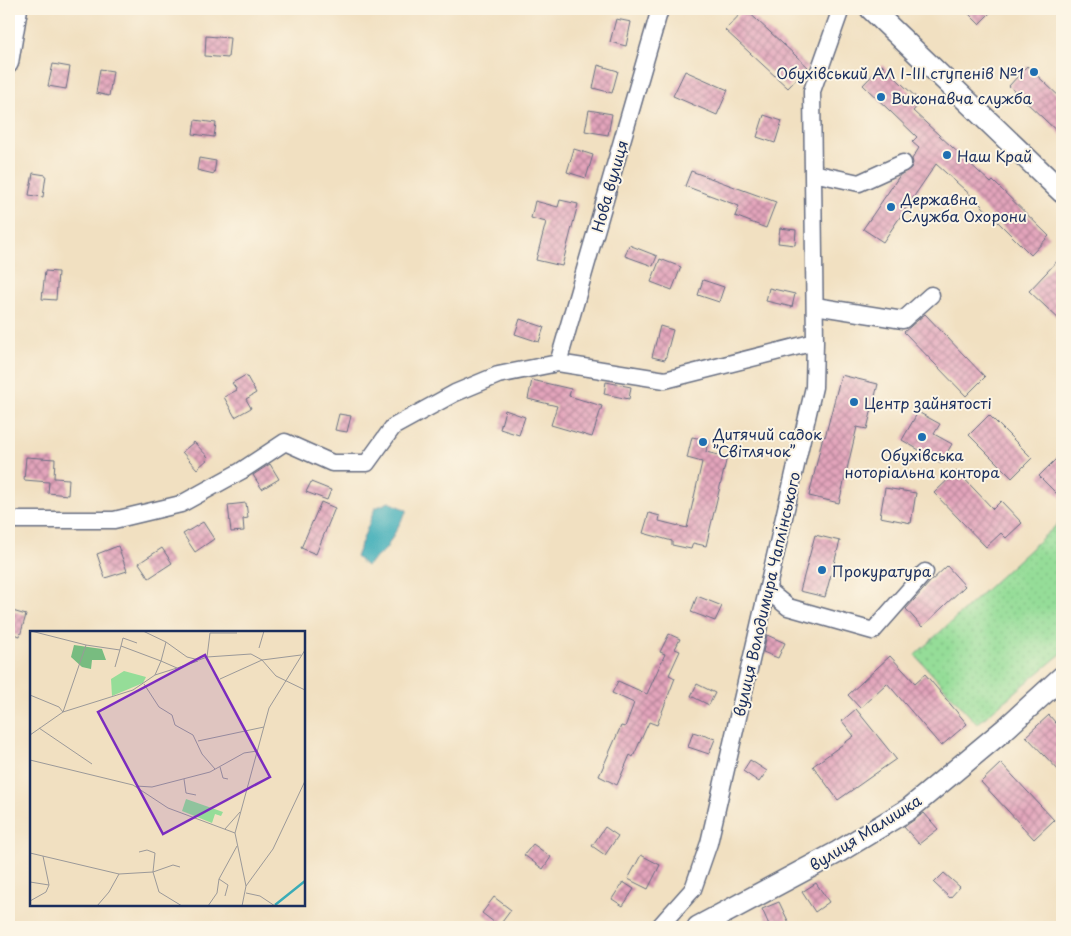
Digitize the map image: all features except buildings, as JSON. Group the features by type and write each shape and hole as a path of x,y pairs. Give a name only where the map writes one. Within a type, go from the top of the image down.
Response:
{"main road":[{"path":"871,9 1062,192"},
{"name":"вулиця Малишка","path":"698,927 838,852 909,809 1004,730 1062,677"}],"street":[{"path":"9,67 19,9"},
{"name":"Нова вулиця","path":"558,363 660,9"},
{"name":"вулиця Володимира Чаплінського","path":"659,927 693,889 709,843 814,387 812,91 841,9"},
{"path":"813,173 859,183 904,163"},
{"path":"814,306 902,320 931,294"},
{"path":"9,520 114,520 181,504 241,471 285,442 332,463 367,463 393,427 455,393 498,375 558,363 665,380 815,342"},
{"path":"767,590 788,607 873,630 925,572"}],"green space":[{"path":"1062,520 1062,653 977,724 915,655"}],"water":[{"path":"389,502 407,510 386,549 366,566 356,557 375,508"}],"place":[{"name":"Обухівський АЛ І-ІІІ ступенів №1","path":"1034,72"},
{"name":"Виконавча служба","path":"881,97"},
{"name":"Наш Край","path":"947,155"},
{"name":"Державна Служба Охорони","path":"891,207"},
{"name":"Центр зайнятості","path":"854,402"},
{"name":"Обухівська ноторіальна контора","path":"922,437"},
{"name":"Дитячий садок ”Світлячок”","path":"703,442"},
{"name":"Прокуратура","path":"822,570"}]}
